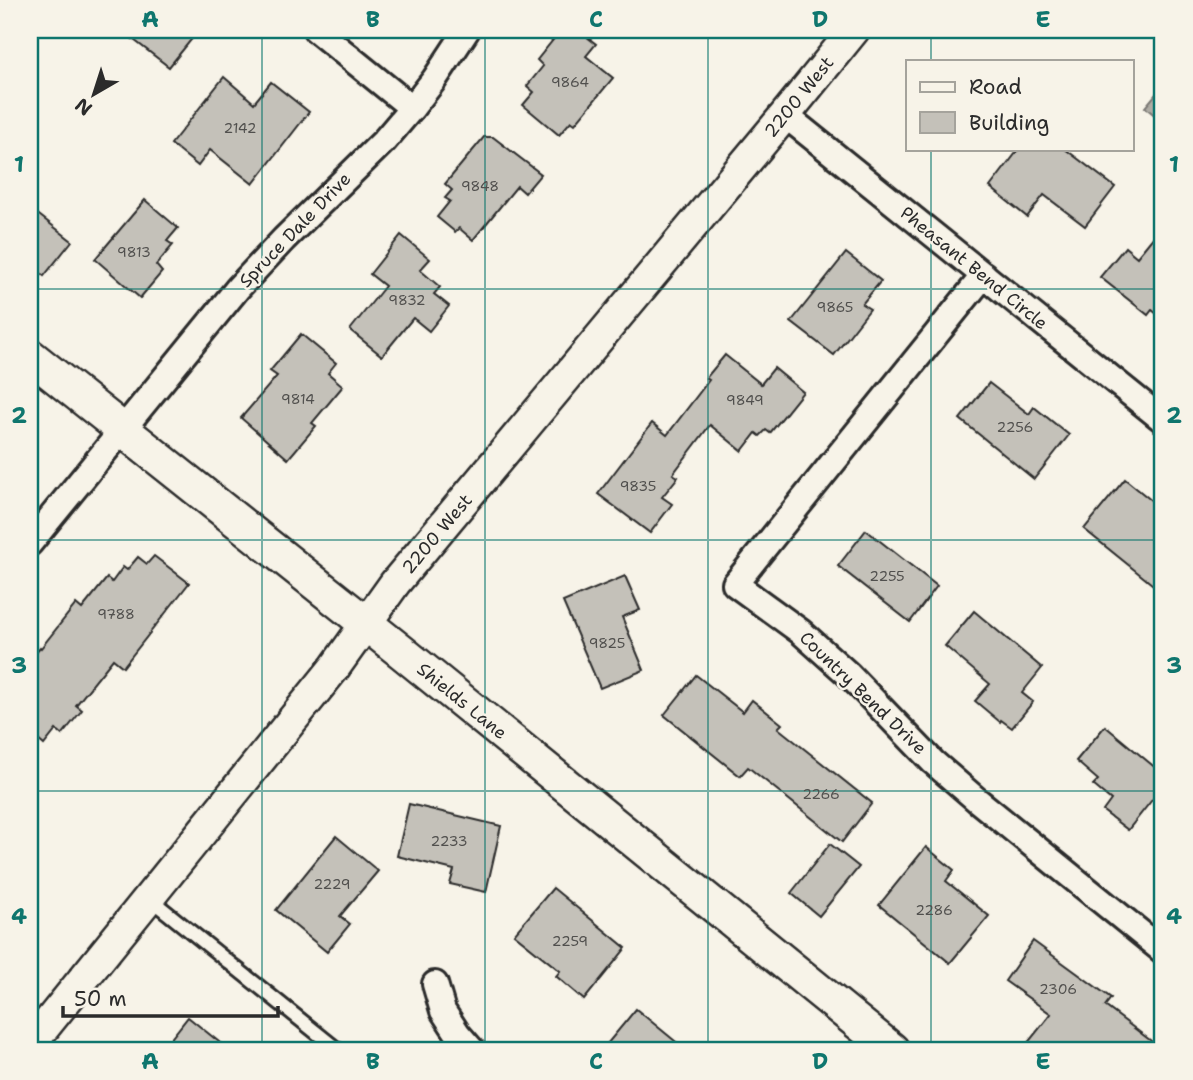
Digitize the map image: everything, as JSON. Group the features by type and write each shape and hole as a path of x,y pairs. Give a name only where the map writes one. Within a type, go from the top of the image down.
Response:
{"main road":[{"name":"Shields Lane","path":"30,356 892,1050"}],"street":[{"path":"316,30 412,108"},
{"name":"Spruce Dale Drive","path":"30,543 239,288 284,239 384,141 434,80 467,30"},
{"name":"2200 West","path":"30,1045 335,667 404,573 853,30"},
{"name":"Pheasant Bend Circle","path":"785,115 1163,420"},
{"name":"Country Bend Drive","path":"984,275 735,583 810,640 848,674 933,762 977,800 1163,951"},
{"path":"435,984 443,1011 472,1050"}],"lane":[{"path":"149,897 338,1050"}],"shaded area":[{"path":"1160,89 1163,91 1163,122 1145,107"}],"building":[{"path":"121,30 199,30 169,67"},
{"path":"561,30 578,30 596,44 586,56 613,78 575,124 571,121 559,135 523,105 534,92 527,86 543,66 537,60"},
{"path":"224,77 254,103 271,82 309,112 253,184 210,150 198,166 171,144"},
{"path":"484,137 493,137 541,174 525,193 517,186 473,240 459,228 455,232 437,217 450,201 445,198 452,190 445,184"},
{"path":"1018,150 1066,150 1115,187 1085,226 1044,195 1027,217 990,187"},
{"path":"145,200 178,228 167,241 173,245 156,265 162,272 140,298 95,259"},
{"path":"30,208 72,241 44,276 30,264"},
{"path":"1163,225 1163,319 1152,310 1148,315 1100,277 1125,247 1137,257"},
{"path":"401,235 430,259 420,270 440,287 434,294 449,306 429,331 413,318 382,356 350,330 385,286 370,274"},
{"path":"846,253 881,281 862,304 870,309 834,355 791,322"},
{"path":"301,334 336,363 328,373 343,386 312,423 316,426 288,459 241,418 277,376 270,371"},
{"path":"725,355 761,384 774,368 803,392 770,433 766,430 760,436 756,433 742,451 710,425 673,474 678,477 662,497 672,504 650,533 598,494 652,423 667,435"},
{"path":"989,383 1029,414 1034,407 1069,435 1034,479 960,419"},
{"path":"1125,479 1163,510 1163,593 1084,529"},
{"path":"866,530 937,586 910,622 838,566"},
{"path":"154,556 189,583 123,667 113,659 76,705 82,710 62,735 56,730 44,745 30,733 30,659 76,604 82,609 107,578 112,582 123,567 127,570 138,557 147,564"},
{"path":"625,576 640,610 622,617 644,670 600,688 563,602"},
{"path":"974,611 1042,668 1022,693 1033,702 1012,728 1001,720 1000,722 975,701 990,684 945,646"},
{"path":"696,675 743,712 752,700 782,724 778,728 872,803 842,842 748,767 740,776 664,715"},
{"path":"1105,726 1163,774 1163,786 1128,830 1103,811 1111,800 1093,785 1098,780 1076,761"},
{"path":"409,804 501,826 486,892 450,884 454,870 397,856"},
{"path":"336,836 378,871 340,916 350,924 327,952 276,910"},
{"path":"830,844 859,867 819,916 791,893"},
{"path":"926,847 954,870 946,881 989,916 950,963 879,905"},
{"path":"553,888 626,948 584,1000 556,976 560,971 514,934"},
{"path":"1033,941 1111,998 1105,1006 1163,1050 1022,1050 1051,1014 1005,981"},
{"path":"636,1009 686,1050 602,1050"},
{"path":"188,1017 229,1050 162,1050"}]}
